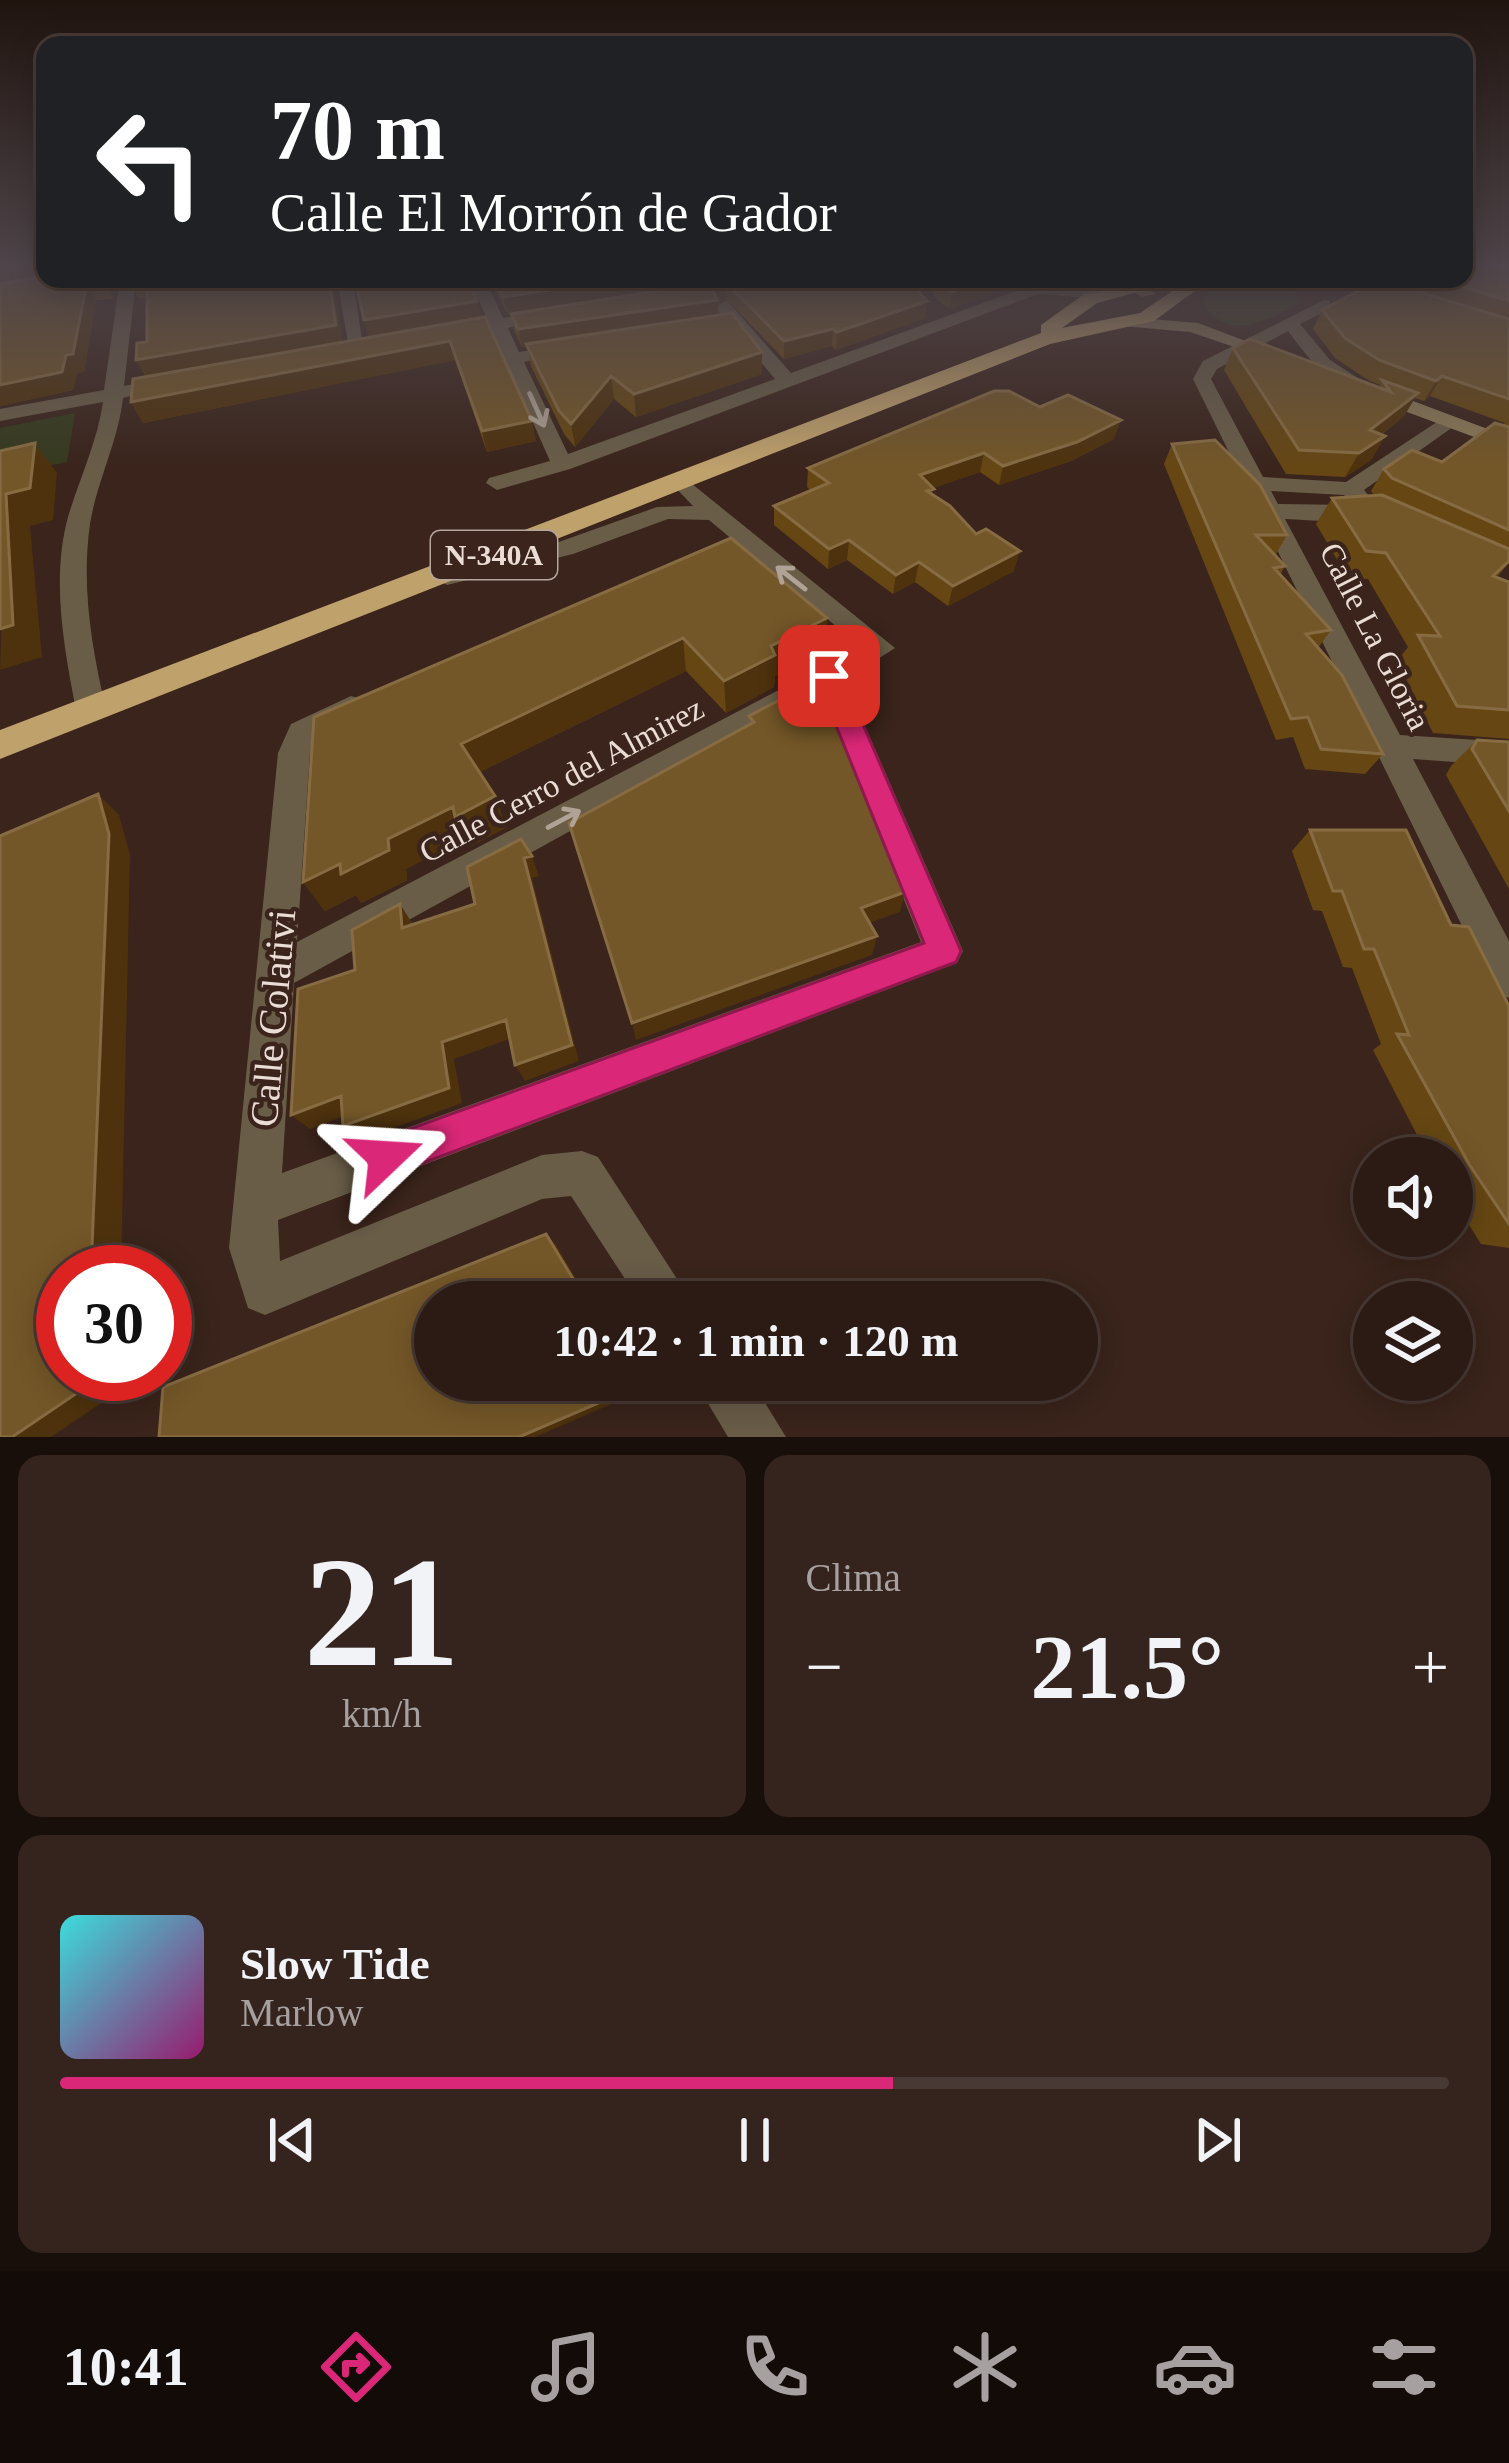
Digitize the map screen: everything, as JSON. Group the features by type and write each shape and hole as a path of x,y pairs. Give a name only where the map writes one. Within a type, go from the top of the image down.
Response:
{"highway":[{"name":"N-340A","path":"986,361 1036,336"},
{"name":"N-340A","path":"0,745 1055,336"}],"street":[{"path":"91,710 78,649 73,582 79,520 108,438 120,336"},
{"path":"356,336 358,349"},
{"path":"425,337 430,336"},
{"path":"504,336 562,464"},
{"path":"748,336 788,382"},
{"path":"497,483 918,336"},
{"path":"1219,336 1249,346 1269,336"},
{"path":"1224,336 1509,444"},
{"path":"1301,336 1323,364 1357,386"},
{"path":"335,352 380,345"},
{"name":"Calle La Gloria","path":"1249,346 1210,365 1202,380 1509,980"},
{"path":"514,358 581,347"},
{"path":"0,415 201,377"},
{"path":"1272,511 1348,514 1366,504 1450,422"},
{"name":"Calle Cerro del Almirez","path":"275,973 881,648 730,543 713,513 681,482"},
{"path":"1257,483 1366,504"},
{"path":"430,581 564,549 665,512 713,513"},
{"path":"256,1204 944,951 829,676"},
{"name":"Calle Colativi","path":"382,694 302,732 294,753 253,1248 265,1292 542,1177 582,1173 654,1281"},
{"path":"1393,746 1509,754"},
{"path":"734,1401 759,1437"}],"green space":[{"path":"75,413 67,462 0,476 0,428"}],"building":[{"path":"0,336 77,336 62,372 0,385"},
{"path":"147,336 273,336 136,360 137,343 147,342"},
{"path":"377,336 494,336 532,421 482,431 450,341 131,402 133,379"},
{"path":"579,336 750,336 762,352 634,394 611,376 571,424 559,411 526,344"},
{"path":"1509,336 1509,399 1442,376 1436,381 1379,360 1345,338"},
{"path":"1250,339 1391,392 1382,380 1418,393 1370,430 1385,436 1359,453 1299,450 1233,348"},
{"path":"994,391 1009,391 1040,407 1068,395 1121,420 1077,442 1003,466 984,453 920,475 934,489 927,491 950,506 976,534 986,529 1020,551 953,586 919,562 896,575 849,540 829,549 774,506 829,483 808,468"},
{"path":"1495,423 1509,427 1509,530 1392,478 1384,469 1412,450 1442,462"},
{"path":"1215,440 1260,485 1287,535 1256,535 1285,566 1274,568 1331,630 1306,634 1342,675 1383,754 1321,749 1308,717 1291,719 1172,444"},
{"path":"35,443 30,488 6,494 13,625 0,629 0,451"},
{"path":"1382,495 1509,549 1509,561 1493,576 1509,582 1509,710 1457,706 1418,635 1440,636 1386,553 1366,551 1332,498"},
{"path":"731,538 827,618 771,646 775,655 724,681 683,638 461,744 495,796 455,817 453,807 388,839 389,850 341,874 340,864 303,882 314,717"},
{"path":"789,695 800,716 831,709 905,892 861,908 877,936 632,1023 569,823 754,722 749,716"},
{"path":"1477,740 1509,742 1509,811 1472,749"},
{"path":"98,794 109,834 92,1245 36,1245 36,1401 65,1401 12,1437 0,1437 0,836"},
{"path":"1310,830 1406,830 1451,925 1469,927 1509,1006 1509,1224 1473,1170 1473,1137 1454,1137 1397,1034 1409,1035 1374,949 1364,949 1342,891 1333,891"},
{"path":"521,839 532,856 524,858 572,1045 515,1065 506,1020 442,1042 449,1088 343,1126 341,1096 291,1115 298,989 355,970 352,930 400,904 402,928 475,904 467,867"},
{"path":"546,1234 574,1281 428,1281"},
{"path":"414,1287 414,1401 603,1401 519,1437 159,1437 162,1401 192,1401 192,1375"}],"route":[{"path":"386,1157 944,951 829,676"}]}
